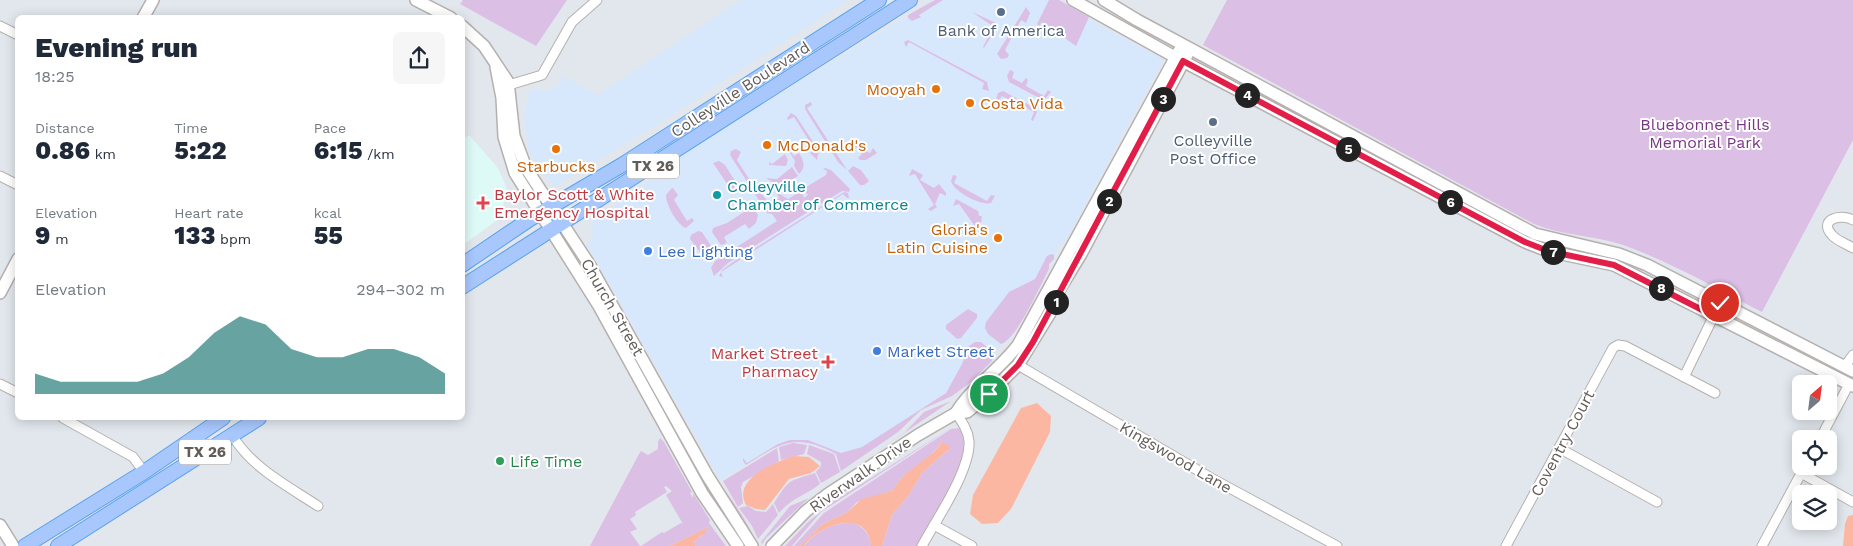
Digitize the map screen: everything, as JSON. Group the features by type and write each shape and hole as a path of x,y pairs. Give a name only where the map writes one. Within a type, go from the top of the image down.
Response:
{"main road":[{"name":"Colleyville Boulevard","path":"465,263 545,210 622,164 879,0"},
{"name":"Colleyville Boulevard","path":"465,285 910,0"},
{"name":"TX 26","path":"24,546 144,472 221,420"},
{"path":"225,420 232,435"},
{"name":"TX 26","path":"58,546 255,420"},
{"path":"144,472 152,486"}],"street":[{"path":"145,15 153,0"},
{"path":"416,0 445,15"},
{"path":"504,86 542,75 572,22 597,0"},
{"path":"1073,0 1179,59 1525,242 1548,251 1614,265 1851,385 1825,430"},
{"path":"1104,0 1186,47 1534,234 1619,254 1647,265 1849,369 1853,355"},
{"path":"1098,14 1109,14 1124,20 1137,20"},
{"path":"0,26 15,34"},
{"name":"Church Street","path":"465,29 484,46 495,63 504,86 515,172 545,210 562,223 633,341 707,475 752,546"},
{"path":"1071,257 1117,161 1186,47"},
{"path":"922,546 963,470 968,455 967,433 956,413 962,403 1011,355 1025,333 1126,169 1179,59"},
{"path":"1117,161 1126,169"},
{"path":"0,176 15,184"},
{"name":"Church Street","path":"545,210 550,231 600,306 702,493 738,546"},
{"path":"1853,220 1843,216 1834,218 1829,223 1828,228 1832,236 1853,248"},
{"name":"Riverwalk Drive","path":"772,546 806,511 828,494 918,435 956,413 967,412 989,394 1018,365 1050,313 1071,257"},
{"path":"0,293 15,265"},
{"path":"1715,393 1684,377 1720,303"},
{"path":"622,348 633,341"},
{"name":"Coventry Court","path":"1506,546 1613,348 1621,345 1684,377"},
{"path":"1011,355 1018,365"},
{"name":"Kingswood Lane","path":"1018,365 1211,478 1337,546"},
{"path":"0,384 15,392"},
{"path":"664,424 677,418"},
{"path":"67,420 133,457 144,472"},
{"path":"232,435 238,445 258,466 318,506"},
{"path":"1559,448 1657,502"},
{"path":"1762,546 1800,475"},
{"path":"1811,475 1853,502"},
{"path":"0,525 13,546"},
{"path":"934,525 972,546"}],"shaded area":[{"path":"741,0 848,0 661,122 554,187 529,154 524,117 530,90 548,91 558,85 563,76 598,95"},
{"path":"933,0 1058,0 1107,29 1164,59 1065,242 1059,245 1054,259 1049,264 1049,269 1015,331 1008,341 1001,344 994,352 992,361 985,369 952,396 921,410 898,432 841,471 834,452 814,445 790,442 775,447 720,480 586,243 592,240 593,229 590,224 705,139"},
{"name":"Baylor Scott & White Emergency Hospital","path":"469,135 498,168 507,189 500,218 465,244 465,138"},
{"path":"1037,403 1051,416 1050,432 1011,509 998,523 982,524 970,514 973,495 1021,408"},
{"path":"942,442 949,446 949,449 923,472 908,496 892,515 882,546 871,546 868,534 861,527 852,523 831,526 811,538 804,546 800,546 823,524 846,513 862,499 892,491 904,475 934,452"},
{"path":"794,456 809,457 820,466 811,473 789,479 765,510 746,505 743,496 749,480 766,468"},
{"path":"1853,515 1853,546 1843,546 1845,524 1848,516"},
{"path":"708,527 704,534 694,541 696,546 670,546"}],"green space":[{"path":"463,0 567,0 536,46 460,4"},
{"path":"935,0 943,0 919,15 921,17 912,21 908,18 908,15"},
{"path":"1049,0 1059,0 1089,17 1076,46 1062,36 1063,34 1042,22 1039,26 1037,24"},
{"name":"Bluebonnet Hills Memorial Park","path":"1227,0 1853,0 1853,140 1762,312 1659,259 1623,245 1556,231 1534,224 1203,45"},
{"path":"1026,7 1030,13 1026,23 1021,20 1005,50 1009,55 1007,58 1001,59 997,54"},
{"path":"972,12 996,23 997,27 984,48 992,30 991,25"},
{"path":"908,40 987,82 989,91 982,89 984,83 909,42 906,47 904,42"},
{"path":"1010,70 1014,72 1012,78 1022,83 1026,78 1028,80 1026,86 1044,96 1048,90 1051,92 1046,98 1039,98 1009,82 1007,76"},
{"path":"1003,91 1035,108 1037,112 1033,121 1031,120 1034,112 1002,96 998,101 996,100 998,93"},
{"path":"811,102 812,105 807,108 847,170 838,162 805,109 805,105"},
{"path":"791,113 796,116 819,151 817,160 810,153 815,150 794,117 788,120 787,118"},
{"path":"845,140 870,153 873,148 877,153 866,160 860,160 858,158 862,154 856,147 851,150"},
{"path":"784,143 794,156 799,153 802,159 804,164 799,174 794,166 795,161"},
{"path":"736,149 741,152 737,160 751,182 755,179 753,184 770,204 779,198 776,192 788,199 801,191 804,198 808,195 803,189 826,175 827,171 823,169 825,168 831,170 850,189 849,192 842,191 728,263 714,276 711,268 715,261 777,221 772,214 767,213 730,155 731,151"},
{"path":"785,154 788,160 786,166 769,165 769,162 772,164"},
{"path":"719,161 725,165 737,184 732,191 713,163"},
{"path":"853,166 861,170 869,181 864,185 860,185 848,171"},
{"path":"792,167 798,176 786,182 778,184 766,178 777,179"},
{"path":"912,169 923,175 920,180 934,188 939,184 946,193 946,196 940,193 935,204 937,207 931,211 928,209 934,205 915,174 909,176"},
{"path":"953,175 957,176 954,183 987,201 991,195 995,196 991,203 981,202 962,194 951,181"},
{"path":"673,188 678,195 674,200 687,221 692,218 694,221 686,228 676,219 668,204 666,195"},
{"path":"844,192 848,193 849,198 843,194 721,272 733,262"},
{"path":"956,199 978,211 979,216 982,216 981,223 973,232 968,230 974,225 959,204 953,206"},
{"path":"750,208 754,209 758,215 756,223 749,229 745,224 724,237 727,243 721,245 712,232 713,228 727,223"},
{"path":"698,231 702,232 713,249 712,253 700,252 690,239 691,235"},
{"path":"1054,255 1054,259 1049,264 1049,269 1028,311 1014,333 1001,344 988,334 985,328 986,322 1009,292 1035,279 1047,256"},
{"path":"968,309 977,314 977,318 961,338 957,339 946,329 946,325"},
{"path":"975,342 981,342 994,353 992,361 971,382 952,396 921,410 898,432 841,471 836,454 810,443 789,443 769,451 746,465 743,461 743,458 747,463 778,444 790,440 808,440 841,453 862,447 946,393 962,364 969,346"},
{"path":"951,401 857,465 905,432 924,412"},
{"path":"954,426 821,512 792,546 785,546 808,522 834,501"},
{"path":"959,428 964,439 963,453 958,470 951,487 918,546 882,546 892,515 908,496 923,472 948,450 942,442 930,456 904,475 892,491 857,502 846,513 823,524 800,546 794,546 824,513 951,429"},
{"path":"660,438 692,492 690,493 693,498 693,493 710,520 709,523 726,546 696,546 694,540 702,536 708,527 670,546 641,546 662,532 664,533 681,523 683,524 666,495 672,491 666,486 664,487 667,492 635,512 636,515 630,519 637,529 630,532 640,546 590,546 639,454 641,451 648,455 658,449"},
{"path":"793,443 807,445 804,454 781,460 779,447"},
{"path":"809,445 834,454 840,472 821,483 816,472 821,466 821,462 807,454"},
{"path":"777,448 779,461 743,482 741,487 743,503 738,507 723,481"},
{"path":"815,473 820,484 788,504 779,513 774,503 783,489 794,480"},
{"path":"715,479 739,510 751,530 755,543"},
{"path":"809,498 762,544 761,542 790,506"},
{"path":"773,504 778,515 758,539 752,526 739,508 748,506 756,511 766,512"},
{"path":"851,523 865,531 871,546 804,546 819,532 831,526"}],"place":[{"name":"Bank of America","path":"1001,12"},
{"name":"Mooyah","path":"936,89"},
{"name":"Costa Vida","path":"970,103"},
{"name":"Colleyville Post Office","path":"1213,122"},
{"name":"McDonald's","path":"767,145"},
{"name":"Starbucks","path":"556,149"},
{"name":"Colleyville Chamber of Commerce","path":"717,195"},
{"name":"Baylor Scott & White Emergency Hospital","path":"483,203"},
{"name":"Gloria's Latin Cuisine","path":"998,238"},
{"name":"Lee Lighting","path":"648,251"},
{"name":"Market Street","path":"877,351"},
{"name":"Market Street Pharmacy","path":"828,362"},
{"name":"Life Time","path":"500,461"}],"route":[{"path":"989,394 1018,365 1050,313 1059,290 1081,254 1183,61 1525,242 1548,251 1614,265 1640,276 1714,316 1720,303"}]}
